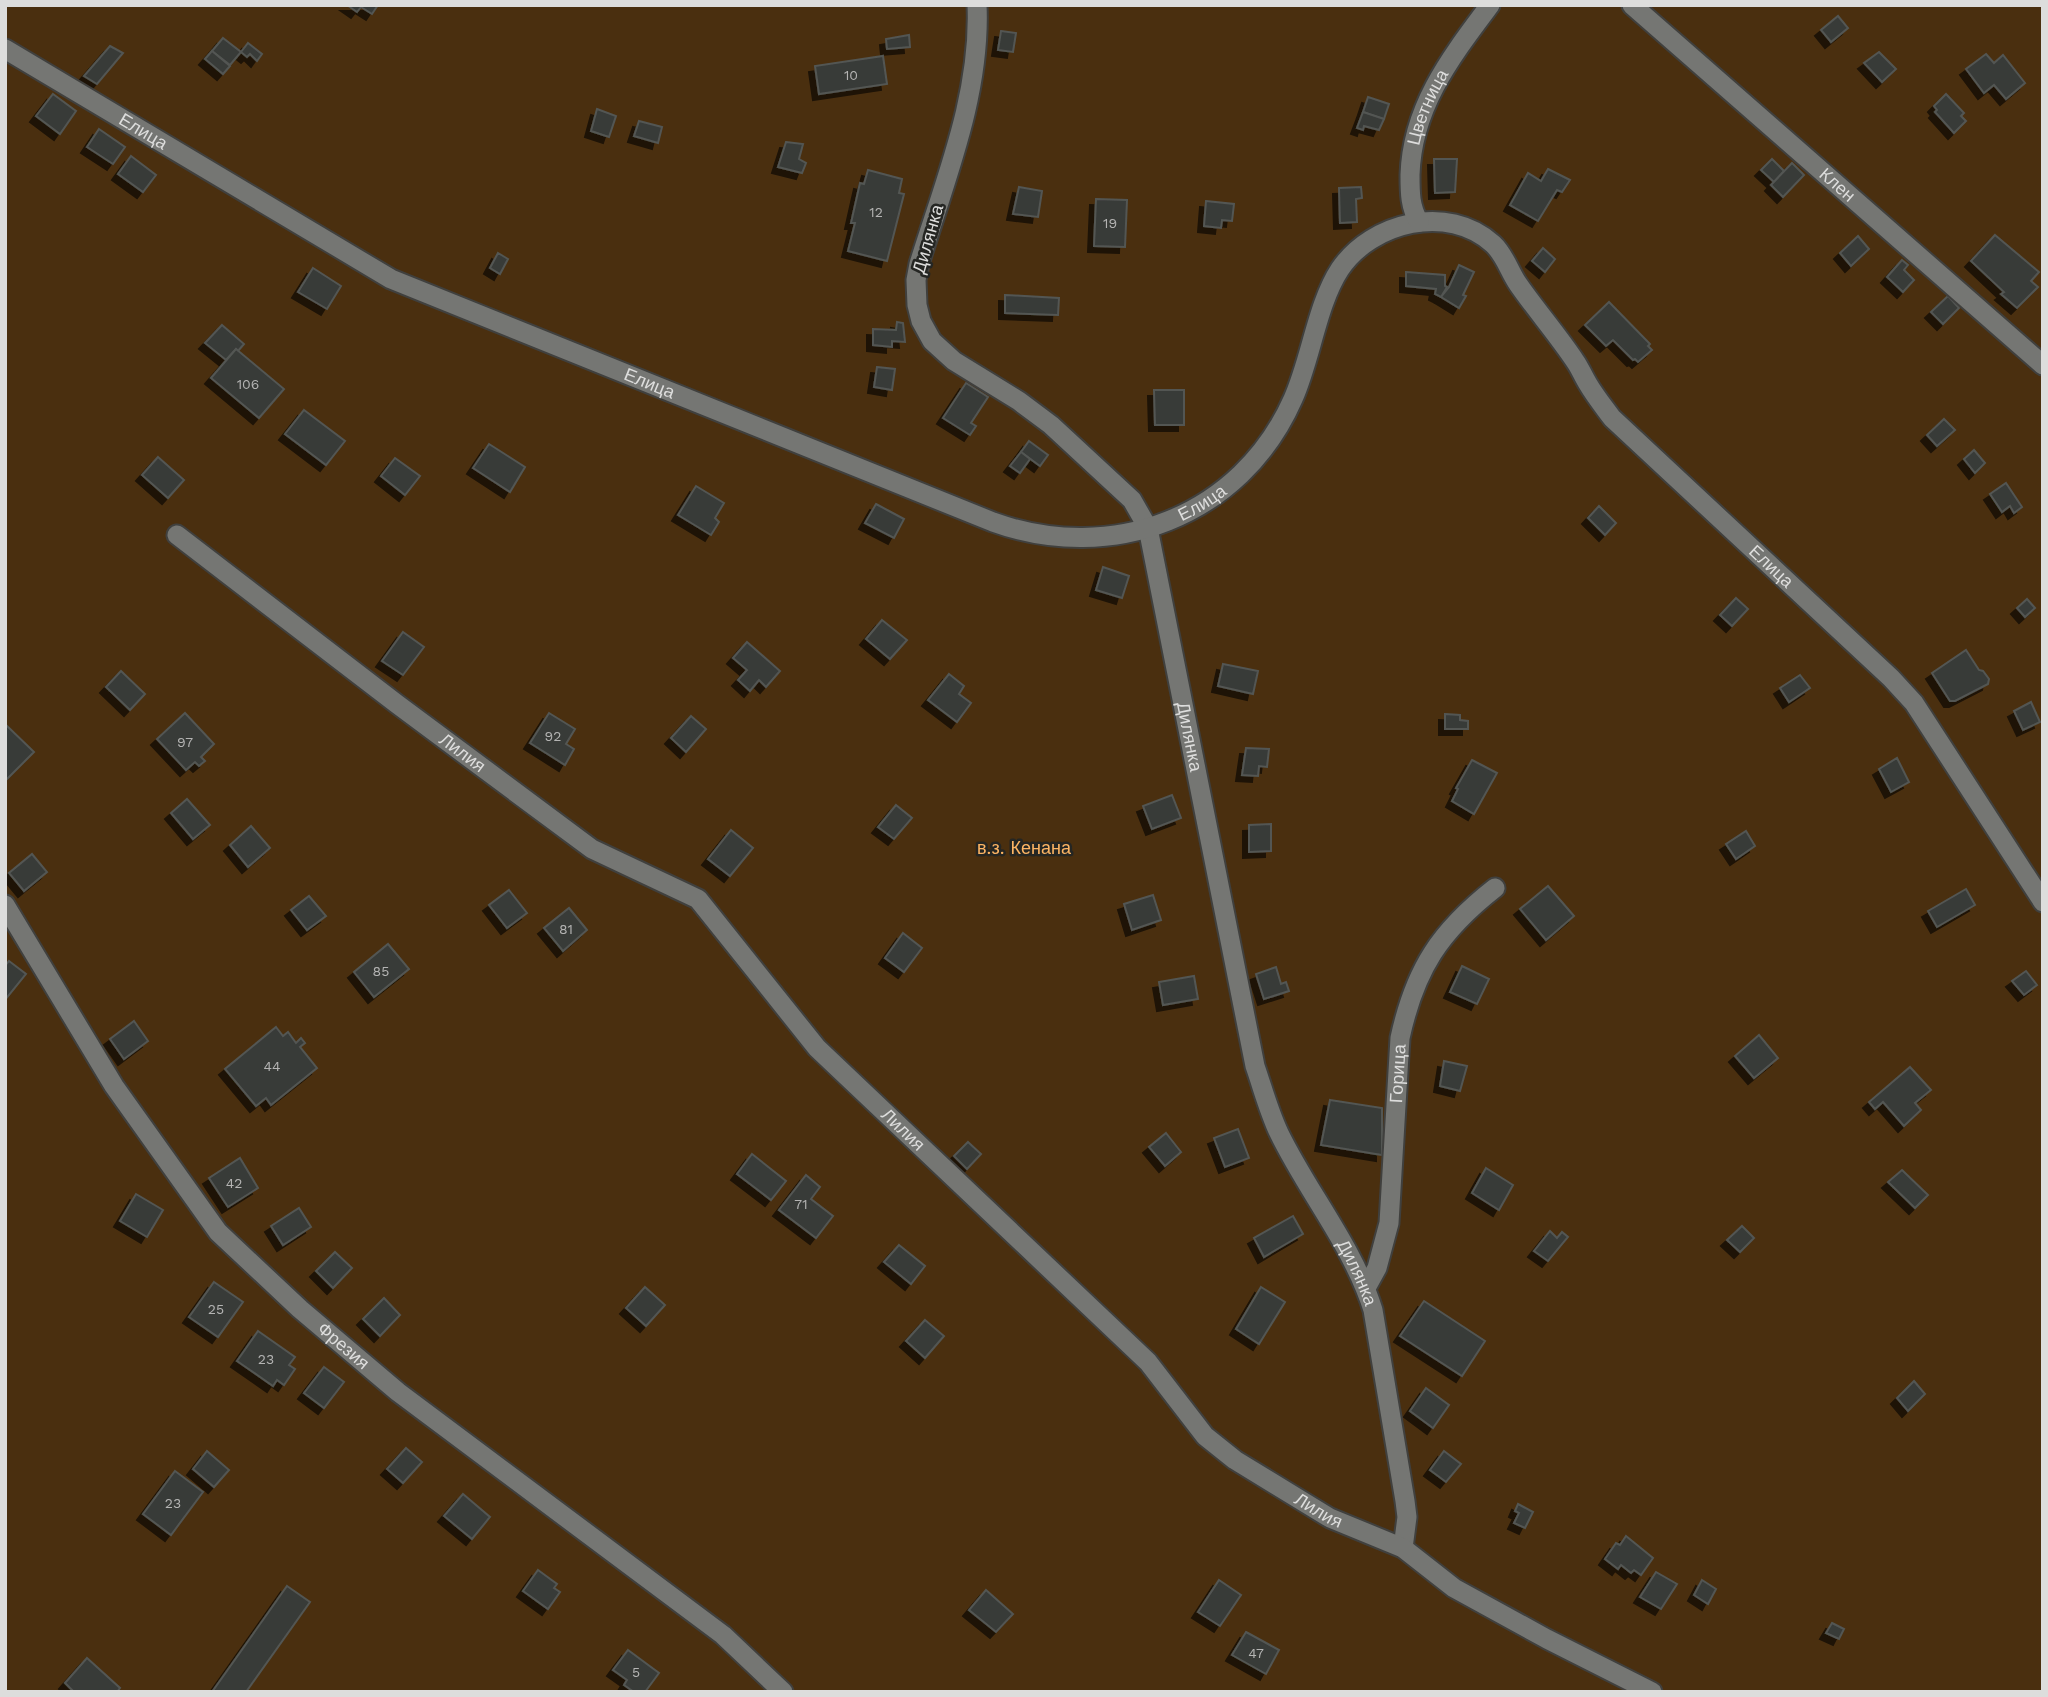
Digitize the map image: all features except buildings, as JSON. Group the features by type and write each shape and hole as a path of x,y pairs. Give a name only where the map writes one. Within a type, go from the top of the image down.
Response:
{"street":[{"name":"Дилянка","path":"977,5 977,41 970,96 916,280 921,321 932,341 942,351 1036,413 1121,488 1140,511 1148,528 1255,1066 1279,1132 1344,1245 1366,1288 1373,1310 1405,1501 1407,1517 1403,1548"},
{"name":"Цветница","path":"1419,222 1412,211 1410,190 1413,144 1420,120 1438,78 1490,5"},
{"name":"Клен","path":"1632,5 2043,365"},
{"name":"Елица","path":"5,49 391,279 1017,530 1037,535 1086,539 1115,536 1181,516 1200,505 1239,475 1271,439 1294,397 1325,303 1339,271 1350,256 1375,236 1419,222 1435,222 1464,228 1491,242 1502,253 1517,282 1577,363 1612,418 1891,678 1914,703 2043,902"},
{"name":"Лилия","path":"177,535 592,849 698,899 817,1048 1148,1362 1205,1436 1235,1460 1330,1518 1403,1548 1454,1588 1547,1640 1652,1692"},
{"name":"Горица","path":"1366,1288 1377,1268 1389,1223 1400,1038 1406,1012 1419,976 1439,942 1465,911 1495,888"},
{"name":"Фрезия","path":"5,905 114,1086 218,1232 300,1309 398,1392 723,1635 783,1692"}],"green space":[{"name":"в.з. Кенана","path":"5,5 2043,5 2043,1692 5,1692"}]}
